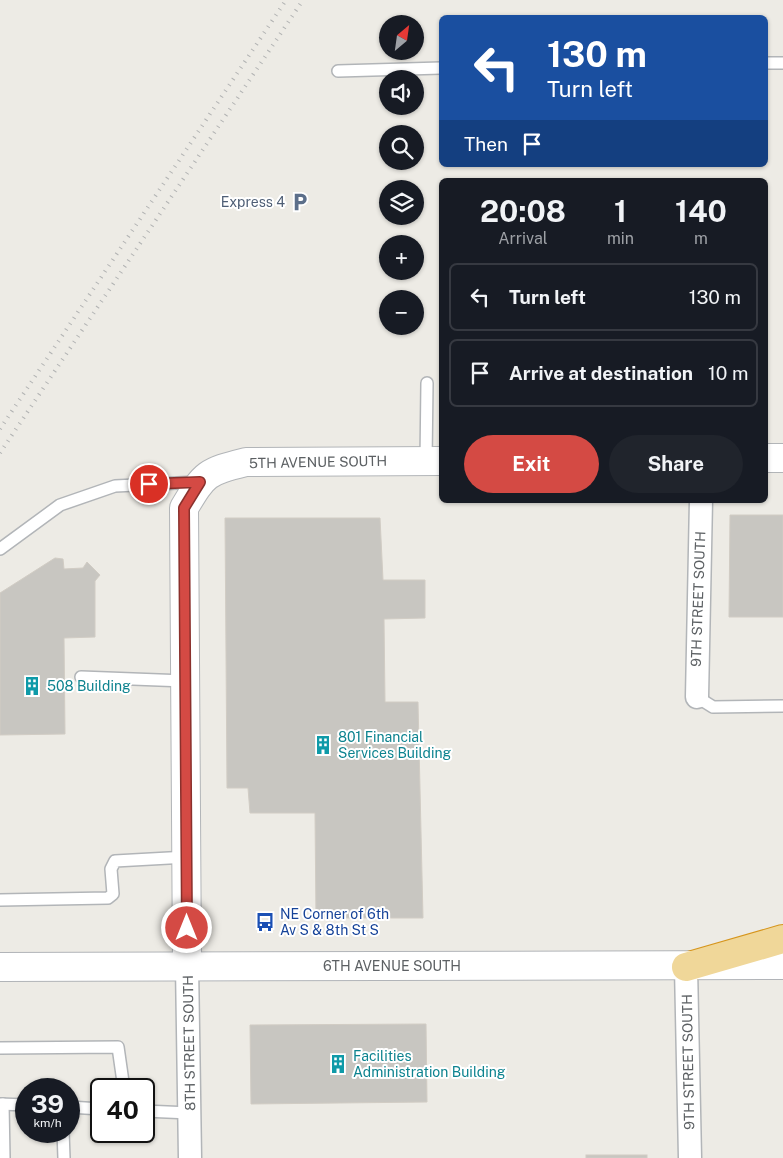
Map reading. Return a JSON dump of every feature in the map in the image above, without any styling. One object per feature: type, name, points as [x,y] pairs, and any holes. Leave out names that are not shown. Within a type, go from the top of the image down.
[{"type":"highway","points":[[686,967],[783,939]]},
{"type":"main road","points":[[768,458],[783,458]]},
{"type":"main road","name":"5TH AVENUE SOUTH","points":[[200,482],[216,469],[246,462],[434,461]]},
{"type":"main road","name":"8TH STREET SOUTH","points":[[188,965],[184,508],[200,482]]},
{"type":"main road","name":"6TH AVENUE SOUTH","points":[[0,967],[188,965],[686,967],[783,965]]},
{"type":"street","name":"9TH STREET SOUTH","points":[[697,697],[701,503]]},
{"type":"street","name":"8TH STREET SOUTH","points":[[188,965],[190,1158]]},
{"type":"street","name":"9TH STREET SOUTH","points":[[686,967],[690,1158]]},
{"type":"lane","points":[[768,63],[783,63]]},
{"type":"lane","points":[[338,71],[439,68]]},
{"type":"lane","points":[[427,383],[434,461]]},
{"type":"lane","points":[[0,549],[60,505],[114,486],[200,482]]},
{"type":"lane","points":[[80,677],[185,681]]},
{"type":"lane","points":[[697,697],[713,707],[783,706]]},
{"type":"lane","points":[[0,900],[108,898],[113,894],[111,869],[115,861],[187,857]]},
{"type":"lane","points":[[0,1048],[118,1047],[122,1078]]},
{"type":"lane","points":[[4,1158],[2,1104],[15,1105]]},
{"type":"lane","points":[[155,1111],[190,1113]]},
{"type":"lane","points":[[64,1143],[64,1158]]},
{"type":"building","points":[[730,515],[783,515],[783,617],[729,617]]},
{"type":"building","name":"801 Financial Services Building","points":[[225,518],[380,518],[383,580],[425,580],[425,618],[384,619],[385,702],[418,702],[423,918],[316,918],[315,813],[250,813],[248,788],[227,788]]},
{"type":"building","name":"508 Building","points":[[55,558],[63,559],[64,569],[83,568],[87,562],[100,575],[95,581],[95,637],[64,638],[65,734],[0,735],[0,593]]},
{"type":"building","name":"Facilities Administration Building","points":[[426,1024],[427,1102],[251,1104],[250,1025]]},
{"type":"building","points":[[586,1155],[647,1155],[647,1158],[586,1158]]},
{"type":"railway","points":[[0,429],[286,0]]},
{"type":"railway","points":[[0,453],[303,0]]},
{"type":"place","name":"Express 4","points":[[300,202]]},
{"type":"place","name":"508 Building","points":[[32,686]]},
{"type":"place","name":"801 Financial Services Building","points":[[323,745]]},
{"type":"place","name":"NE Corner of 6th Av S & 8th St S","points":[[265,922]]},
{"type":"place","name":"Facilities Administration Building","points":[[338,1064]]},
{"type":"route","points":[[149,484],[200,482],[184,508],[187,928]]}]
